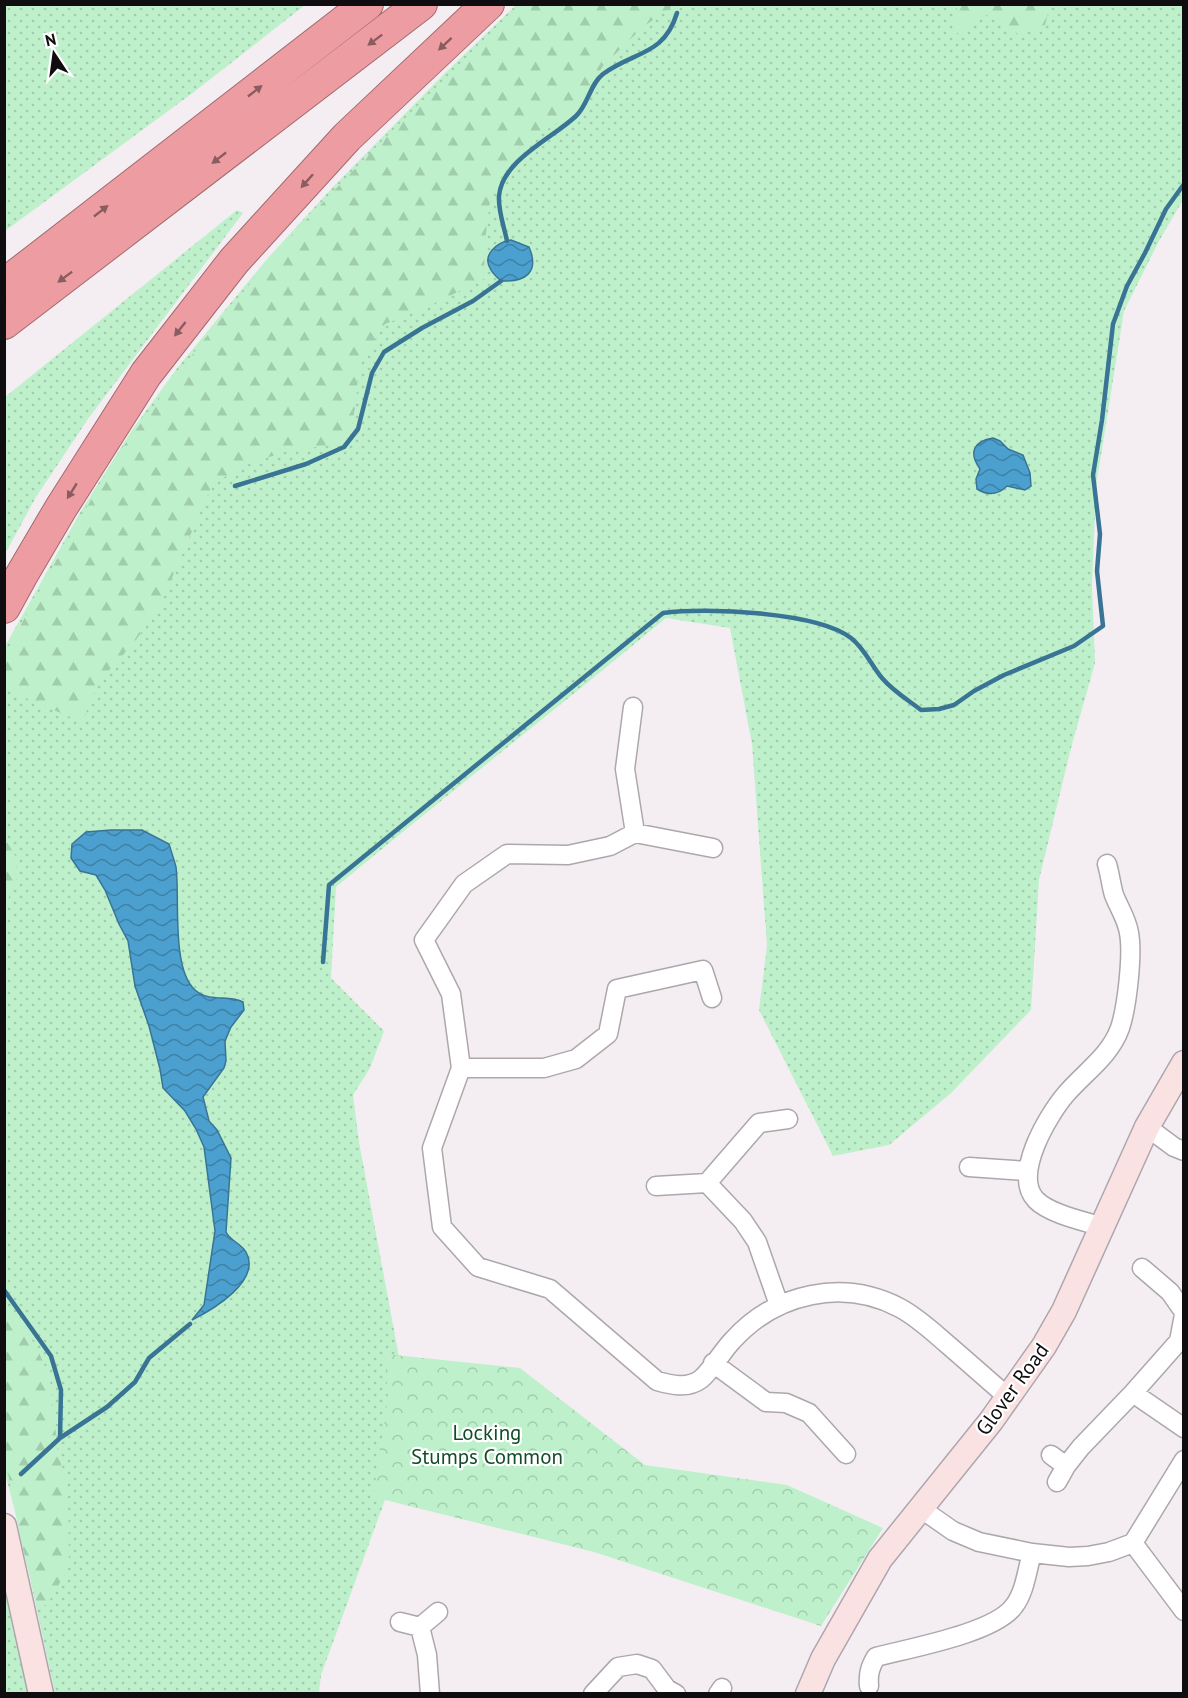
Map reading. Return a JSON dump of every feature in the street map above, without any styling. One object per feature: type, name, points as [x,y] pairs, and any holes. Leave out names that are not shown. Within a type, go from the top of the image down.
[{"type":"highway","points":[[4,285],[367,4]]},
{"type":"highway","points":[[4,322],[421,4]]},
{"type":"highway","points":[[4,607],[61,508],[146,374],[234,261],[347,137],[488,4]]},
{"type":"street","points":[[633,707],[625,769],[635,833]]},
{"type":"street","points":[[713,848],[635,833],[610,846],[568,855],[507,854],[464,884],[424,940],[452,994],[461,1068],[432,1148],[442,1227],[477,1268],[550,1289],[657,1381],[673,1386],[701,1379],[734,1338],[779,1305],[805,1295],[827,1291],[874,1297],[900,1308],[923,1323],[1009,1398]]},
{"type":"street","points":[[1103,1227],[1048,1209],[1037,1201],[1031,1194],[1027,1183],[1027,1171],[1030,1159],[1054,1110],[1112,1046],[1120,1027],[1125,1007],[1130,946],[1125,918],[1114,895],[1107,864]]},
{"type":"street","points":[[461,1068],[544,1068],[576,1059],[608,1034],[617,989],[703,970],[712,998]]},
{"type":"street","name":"Glover Road","points":[[808,1694],[823,1659],[880,1559],[1009,1398],[1044,1346],[1064,1311],[1147,1127],[1184,1063]]},
{"type":"street","points":[[656,1186],[707,1183],[759,1123],[788,1119]]},
{"type":"street","points":[[1147,1127],[1174,1147],[1184,1151]]},
{"type":"street","points":[[969,1167],[1027,1171]]},
{"type":"street","points":[[707,1183],[743,1221],[757,1242],[779,1305]]},
{"type":"street","points":[[1058,1468],[1133,1393],[1179,1341],[1184,1313],[1170,1292],[1142,1268]]},
{"type":"street","points":[[713,1363],[766,1402],[786,1403],[809,1413],[846,1454]]},
{"type":"street","points":[[1133,1393],[1184,1428]]},
{"type":"street","points":[[920,1508],[953,1531],[979,1542],[1032,1553],[1069,1557],[1088,1556],[1109,1552],[1133,1543],[1184,1460]]},
{"type":"street","points":[[4,1526],[41,1694]]},
{"type":"street","points":[[1133,1543],[1184,1611]]},
{"type":"street","points":[[869,1686],[868,1675],[873,1649],[971,1633],[1006,1614],[1014,1607],[1019,1597],[1032,1553]]},
{"type":"street","points":[[420,1627],[438,1612]]},
{"type":"street","points":[[400,1622],[420,1627]]},
{"type":"street","points":[[420,1627],[427,1655],[430,1694]]},
{"type":"street","points":[[592,1694],[618,1667],[637,1664],[652,1669],[668,1689],[676,1694]]},
{"type":"green space","points":[[5,4],[305,5],[194,92],[5,231]]},
{"type":"green space","points":[[520,4],[674,5],[643,27],[603,66],[576,110],[518,149],[491,194],[485,241],[484,279],[427,307],[385,324],[359,363],[356,403],[348,443],[292,450],[253,462],[213,483],[158,610],[132,645],[102,678],[88,704],[84,723],[5,689],[5,654],[116,456],[202,342],[280,247],[375,148]]},
{"type":"green space","points":[[957,4],[1050,5],[1045,25],[1018,34],[983,13],[955,35]]},
{"type":"green space","points":[[516,5],[1183,5],[1183,200],[1159,241],[1124,311],[1096,487],[1092,586],[1095,663],[1071,748],[1039,880],[1031,1010],[951,1093],[889,1145],[833,1156],[759,1010],[767,946],[752,744],[730,628],[666,618],[336,887],[331,978],[384,1031],[370,1068],[353,1095],[359,1142],[407,1400],[404,1448],[321,1675],[319,1693],[55,1693],[5,1473],[4,648],[81,511],[132,430],[178,367],[267,259],[332,188],[445,73]]},
{"type":"green space","points":[[237,210],[243,213],[88,419],[36,497],[5,554],[5,397]]},
{"type":"green space","points":[[4,837],[16,857],[16,882],[5,905]]},
{"type":"green space","points":[[4,1300],[36,1346],[50,1378],[58,1453],[68,1490],[69,1567],[47,1605],[38,1607],[21,1541],[5,1457]]},
{"type":"green space","name":"Locking Stumps Common","points":[[385,1354],[520,1368],[645,1465],[787,1485],[883,1528],[821,1626],[594,1552],[373,1497],[388,1398]]},
{"type":"green space","points":[[5,1572],[33,1693],[5,1693]]},
{"type":"water","points":[[511,240],[529,247],[533,263],[528,274],[523,278],[501,281],[488,264],[489,254],[496,246]]},
{"type":"water","points":[[993,438],[1008,449],[1023,455],[1030,473],[1031,486],[1025,490],[1007,486],[993,494],[977,489],[976,479],[980,469],[974,457],[975,448],[986,439]]},
{"type":"water","points":[[142,830],[169,844],[176,867],[179,950],[187,980],[201,994],[243,1002],[244,1010],[231,1027],[225,1041],[224,1068],[203,1097],[209,1121],[217,1130],[231,1158],[226,1232],[244,1249],[249,1263],[241,1284],[232,1293],[222,1302],[192,1320],[204,1305],[215,1231],[204,1147],[185,1111],[163,1088],[149,1026],[135,986],[128,941],[105,890],[96,875],[80,871],[71,858],[72,844],[86,832]]},
{"type":"waterway","points":[[507,241],[500,213],[499,196],[502,183],[509,171],[530,151],[576,116],[595,83],[603,74],[656,45],[671,27],[677,13]]},
{"type":"waterway","points":[[323,962],[329,885],[663,613],[732,611],[788,617],[835,629],[856,642],[886,683],[921,710],[954,705],[1004,675],[1074,646],[1103,626],[1097,571],[1100,534],[1093,475],[1113,324],[1127,286],[1166,209],[1184,184]]},
{"type":"waterway","points":[[235,486],[306,464],[344,447],[358,429],[372,373],[384,352],[422,328],[473,301],[501,281]]},
{"type":"waterway","points":[[4,1290],[51,1356],[61,1390],[60,1438]]},
{"type":"waterway","points":[[21,1474],[60,1438],[107,1407],[135,1382],[149,1358],[190,1324]]}]
